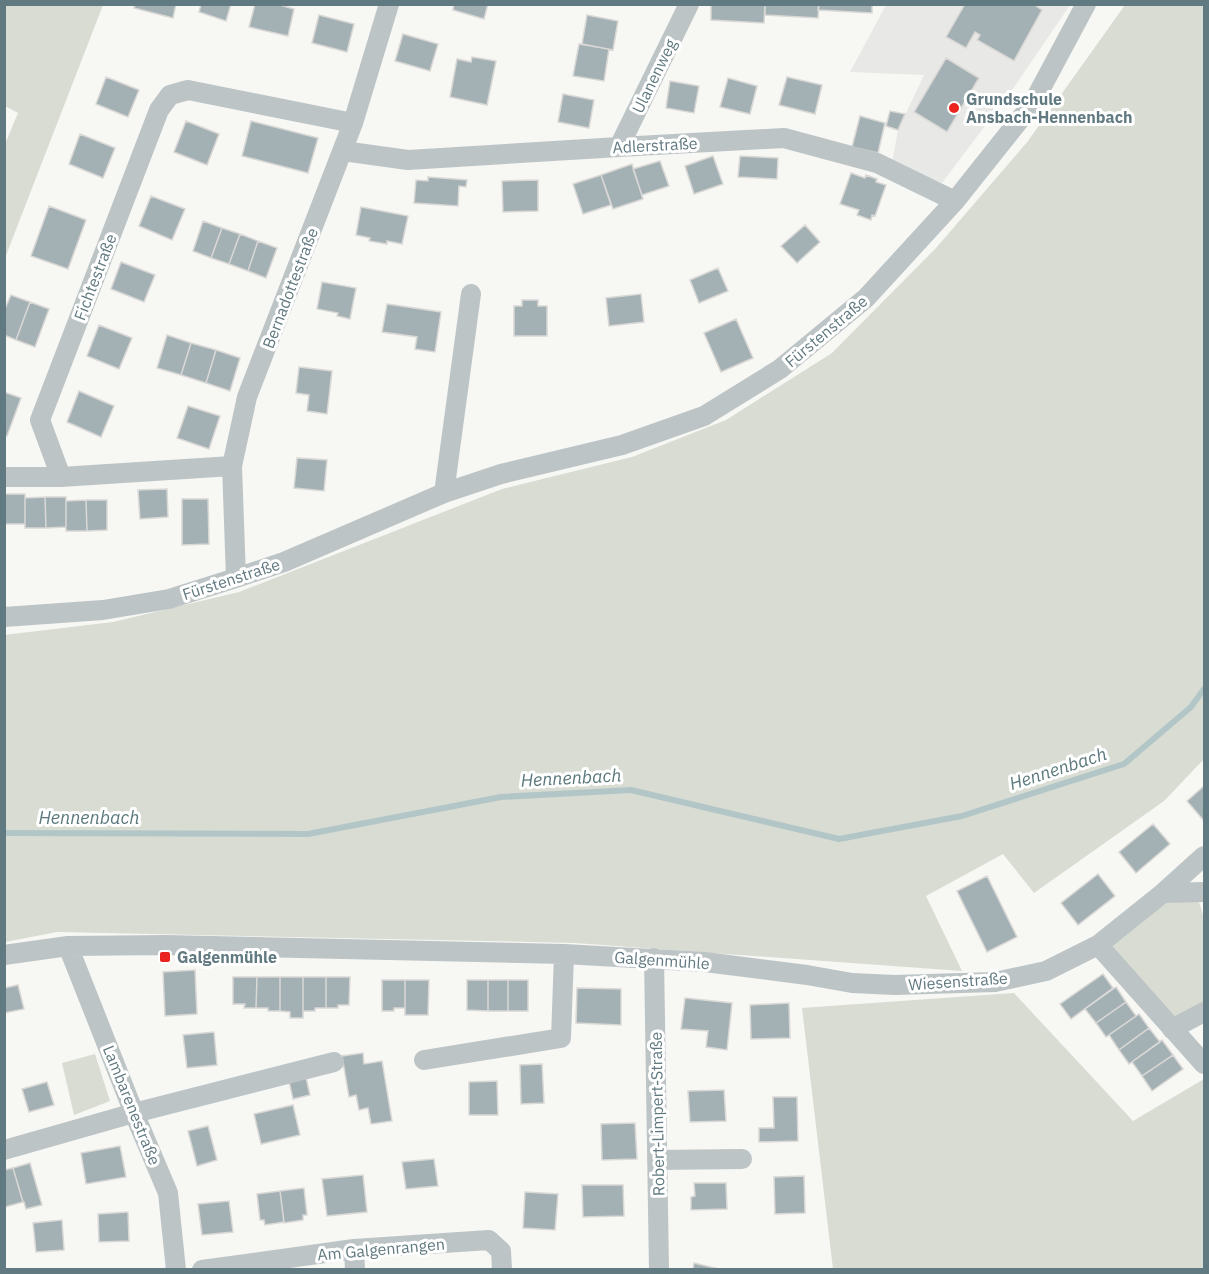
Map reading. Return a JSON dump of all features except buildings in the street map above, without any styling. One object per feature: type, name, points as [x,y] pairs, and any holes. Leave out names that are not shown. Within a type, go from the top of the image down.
[{"type":"street","name":"Bernadottestraße","points":[[236,578],[232,466],[247,397],[343,151],[389,4]]},
{"type":"street","name":"Ulanenweg","points":[[620,147],[689,4]]},
{"type":"street","name":"Fürstenstraße","points":[[4,616],[103,610],[169,598],[284,562],[444,493],[501,474],[622,445],[704,416],[780,369],[866,298],[956,201],[1033,103],[1086,4]]},
{"type":"street","name":"Fichtestraße","points":[[61,477],[39,420],[159,110],[170,95],[188,90],[353,123]]},
{"type":"street","name":"Adlerstraße","points":[[343,151],[408,160],[784,138],[877,163],[956,201]]},
{"type":"street","points":[[444,493],[471,294]]},
{"type":"street","points":[[4,477],[61,477],[232,466]]},
{"type":"street","name":"Wiesenstraße","points":[[852,983],[895,985],[994,982],[1046,971],[1098,945],[1163,893],[1204,856]]},
{"type":"street","points":[[1163,893],[1204,892]]},
{"type":"street","name":"Galgenmühle","points":[[4,955],[68,946],[166,945],[564,954],[705,962],[852,983]]},
{"type":"street","points":[[1098,945],[1204,1064]]},
{"type":"street","name":"Lambarenestraße","points":[[68,946],[168,1193],[176,1269]]},
{"type":"street","points":[[424,1060],[561,1038],[564,954]]},
{"type":"street","name":"Robert-Limpert-Straße","points":[[654,958],[659,1269]]},
{"type":"street","points":[[1172,1029],[1204,1012]]},
{"type":"street","points":[[4,1150],[134,1113],[334,1062]]},
{"type":"street","points":[[657,1160],[742,1159]]},
{"type":"street","name":"Am Galgenrangen","points":[[202,1269],[354,1249],[489,1240],[501,1251],[502,1269]]},
{"type":"street","points":[[354,1249],[355,1269]]},
{"type":"shaded area","points":[[4,5],[103,5],[5,258],[5,144],[18,113],[5,106]]},
{"type":"shaded area","name":"Grundschule Ansbach-Hennenbach","points":[[886,5],[1070,5],[1015,86],[942,183],[892,162],[898,130],[924,75],[850,72]]},
{"type":"shaded area","points":[[1125,5],[1204,5],[1204,759],[1164,801],[1034,893],[1003,854],[926,896],[962,971],[575,943],[57,932],[5,942],[4,635],[113,622],[239,592],[502,489],[632,457],[726,420],[832,353],[936,248],[1028,141]]},
{"type":"shaded area","points":[[1165,901],[1199,902],[1204,918],[1204,1003],[1176,1020],[1104,950]]},
{"type":"shaded area","points":[[1014,993],[1133,1121],[1204,1079],[1204,1269],[833,1269],[802,1008]]},
{"type":"shaded area","points":[[95,1054],[110,1101],[74,1115],[62,1063]]},
{"type":"waterway","name":"Hennenbach","points":[[4,833],[308,834],[501,797],[631,790],[839,839],[962,816],[1124,764],[1191,707],[1204,689]]},
{"type":"place","name":"Grundschule Ansbach-Hennenbach","points":[[954,108]]},
{"type":"place","name":"Galgenmühle","points":[[165,957]]}]
